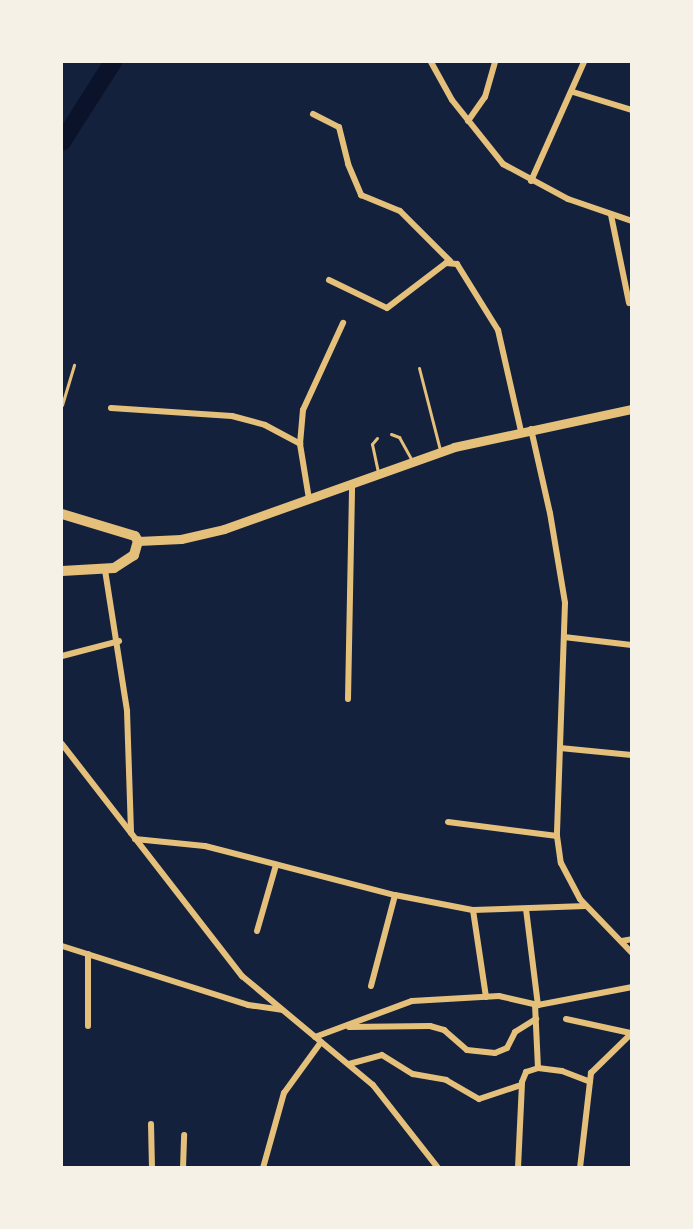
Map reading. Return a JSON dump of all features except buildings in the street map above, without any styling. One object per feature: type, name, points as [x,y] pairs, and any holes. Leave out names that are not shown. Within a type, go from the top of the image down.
[{"type":"highway","points":[[62,514],[135,536],[138,541],[137,550],[128,561],[105,570],[62,571]]},
{"type":"main road","points":[[138,541],[181,539],[224,529],[441,452],[526,430],[632,409]]},
{"type":"street","points":[[431,62],[468,121],[503,164],[531,181],[611,215],[632,221]]},
{"type":"street","points":[[468,121],[485,97],[495,62]]},
{"type":"street","points":[[531,181],[573,92],[584,62]]},
{"type":"street","points":[[573,92],[632,110]]},
{"type":"street","points":[[312,114],[339,127],[361,195],[400,211],[450,261],[457,264],[498,330],[560,566],[564,637],[556,836],[565,875],[586,906],[632,953]]},
{"type":"street","points":[[611,215],[629,303]]},
{"type":"street","points":[[330,280],[387,308],[450,261]]},
{"type":"street","points":[[309,499],[300,444],[306,398],[343,323]]},
{"type":"street","points":[[111,408],[232,416],[265,425],[300,444]]},
{"type":"street","points":[[348,699],[352,484]]},
{"type":"street","points":[[105,570],[119,641],[131,759],[133,836]]},
{"type":"street","points":[[564,637],[632,645]]},
{"type":"street","points":[[62,656],[119,641]]},
{"type":"street","points":[[62,744],[242,976],[374,1085],[438,1167]]},
{"type":"street","points":[[560,748],[632,755]]},
{"type":"street","points":[[448,822],[556,836]]},
{"type":"street","points":[[133,836],[188,842],[396,895],[473,910],[586,906]]},
{"type":"street","points":[[257,931],[276,865]]},
{"type":"street","points":[[371,986],[396,895]]},
{"type":"street","points":[[526,909],[536,1004],[538,1068]]},
{"type":"street","points":[[473,910],[486,997]]},
{"type":"street","points":[[622,941],[632,939]]},
{"type":"street","points":[[62,946],[248,1005],[283,1010]]},
{"type":"street","points":[[88,954],[88,1026]]},
{"type":"street","points":[[315,1037],[412,1002],[486,997],[536,1004],[632,987]]},
{"type":"street","points":[[343,1027],[430,1026],[444,1030],[467,1050],[495,1053],[507,1048],[515,1032],[536,1019]]},
{"type":"street","points":[[566,1019],[631,1033]]},
{"type":"street","points":[[580,1167],[591,1073],[631,1033]]},
{"type":"street","points":[[262,1167],[284,1093],[321,1042]]},
{"type":"street","points":[[349,1064],[382,1055],[413,1074],[446,1080],[479,1099],[522,1085]]},
{"type":"street","points":[[518,1167],[522,1085],[526,1072],[538,1068],[562,1071],[590,1082]]},
{"type":"street","points":[[151,1124],[152,1167]]},
{"type":"street","points":[[183,1167],[184,1135]]},
{"type":"lane","points":[[62,405],[74,365]]},
{"type":"lane","points":[[419,368],[441,452]]},
{"type":"lane","points":[[391,434],[399,437],[412,462]]},
{"type":"lane","points":[[377,438],[372,444],[378,474]]},
{"type":"waterway","points":[[62,142],[113,62]]}]
